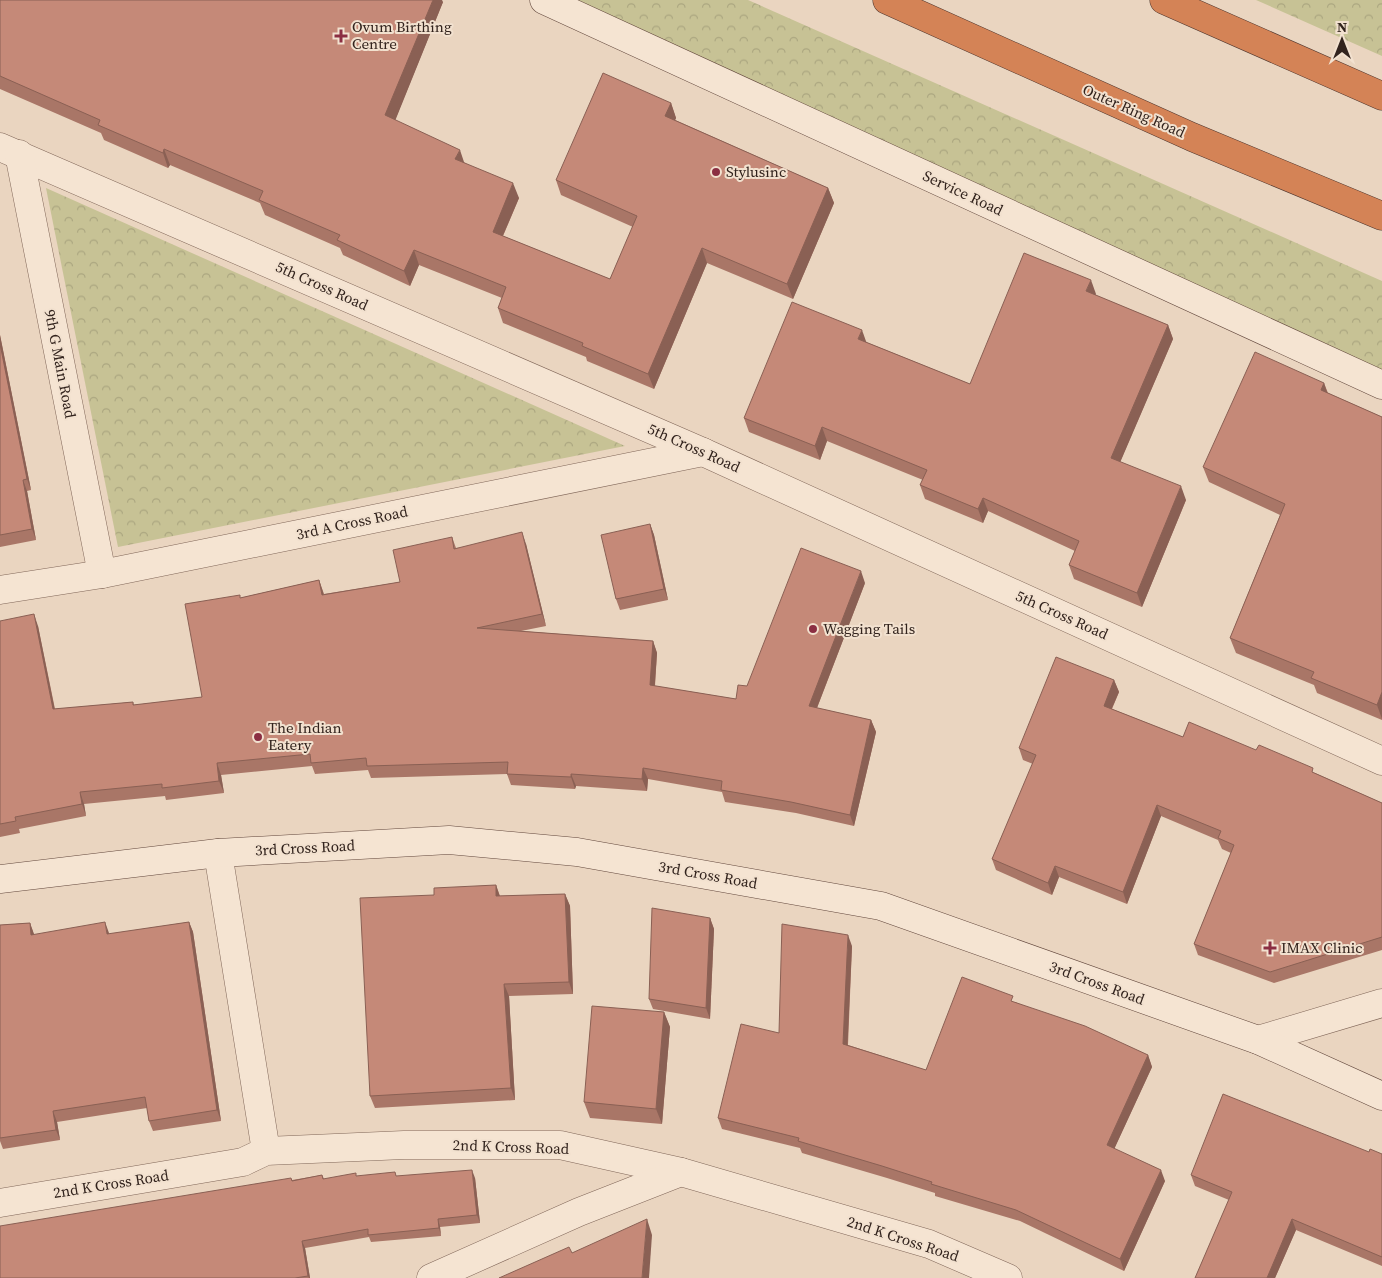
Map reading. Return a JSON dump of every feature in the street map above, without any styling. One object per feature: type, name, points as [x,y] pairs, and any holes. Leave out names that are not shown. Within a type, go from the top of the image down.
[{"type":"highway","name":"Outer Ring Road","points":[[887,0],[1192,136],[1382,216]]},
{"type":"highway","points":[[1164,0],[1382,96]]},
{"type":"street","name":"Service Road","points":[[544,0],[1382,385]]},
{"type":"street","name":"5th Cross Road","points":[[10,150],[703,452],[1382,761]]},
{"type":"street","name":"9th G Main Road","points":[[10,150],[102,574]]},
{"type":"street","name":"3rd A Cross Road","points":[[0,590],[102,574],[703,452]]},
{"type":"street","name":"3rd Cross Road","points":[[0,879],[218,854],[449,840],[577,852],[881,906],[1258,1040],[1382,1096]]},
{"type":"street","points":[[218,854],[266,1151]]},
{"type":"street","points":[[1258,1040],[1382,1003]]},
{"type":"street","name":"2nd K Cross Road","points":[[0,1202],[243,1162],[266,1151],[404,1145],[560,1145],[681,1172],[929,1244],[1008,1278]]},
{"type":"street","points":[[431,1278],[579,1212],[681,1172]]},
{"type":"green space","points":[[561,0],[748,0],[1382,281],[1382,370]]},
{"type":"green space","points":[[1256,0],[1382,0],[1382,56]]},
{"type":"green space","points":[[46,188],[625,446],[118,547]]},
{"type":"building","points":[[0,0],[433,0],[385,115],[460,150],[455,159],[513,183],[493,232],[610,279],[637,216],[556,180],[603,73],[671,103],[665,116],[828,188],[787,284],[702,248],[648,374],[582,346],[583,343],[498,308],[506,287],[414,250],[404,271],[337,240],[340,235],[259,200],[263,191],[164,149],[163,153],[98,125],[100,120],[0,76]]},
{"type":"building","points":[[1024,253],[1091,280],[1086,291],[1168,325],[1111,458],[1181,486],[1137,593],[1069,565],[1079,541],[983,498],[978,509],[920,485],[927,470],[822,427],[815,446],[744,418],[792,302],[862,330],[858,339],[970,384]]},
{"type":"building","points":[[0,344],[27,479],[23,480],[32,529],[0,535]]},
{"type":"building","points":[[1255,352],[1324,383],[1321,390],[1382,417],[1382,692],[1377,705],[1311,678],[1314,672],[1230,638],[1285,504],[1203,467]]},
{"type":"building","points":[[650,524],[664,589],[616,599],[601,535]]},
{"type":"building","points":[[522,532],[542,614],[477,628],[653,641],[650,685],[736,699],[738,685],[747,686],[801,548],[861,571],[809,706],[871,720],[850,815],[791,802],[721,790],[722,781],[643,768],[642,779],[571,774],[571,777],[507,774],[508,762],[367,766],[366,758],[311,763],[310,754],[217,763],[219,781],[162,788],[162,784],[80,792],[82,804],[15,817],[16,821],[0,824],[0,621],[34,614],[53,709],[133,702],[133,705],[202,697],[185,604],[240,595],[240,598],[319,580],[322,595],[400,582],[393,550],[452,537],[454,549]]},
{"type":"building","points":[[1056,657],[1114,680],[1104,706],[1183,737],[1189,722],[1256,750],[1259,745],[1313,768],[1312,772],[1382,803],[1382,937],[1270,972],[1194,944],[1234,845],[1218,838],[1221,831],[1157,805],[1123,892],[1055,866],[1048,883],[992,859],[1036,755],[1019,748]]},
{"type":"building","points":[[496,885],[496,896],[565,894],[569,982],[504,984],[511,1088],[370,1096],[360,898],[434,895],[434,888]]},
{"type":"building","points":[[652,908],[710,918],[706,1008],[649,999]]},
{"type":"building","points":[[105,922],[107,934],[189,922],[217,1110],[149,1121],[145,1097],[53,1111],[56,1130],[0,1138],[0,925],[30,923],[31,935]]},
{"type":"building","points":[[782,924],[848,935],[843,1044],[926,1070],[962,977],[1013,996],[1011,1001],[1085,1026],[1148,1055],[1107,1145],[1161,1170],[1120,1259],[1016,1210],[931,1184],[932,1182],[882,1166],[798,1141],[799,1138],[718,1118],[741,1024],[779,1033]]},
{"type":"building","points":[[592,1006],[664,1012],[656,1109],[584,1102]]},
{"type":"building","points":[[1223,1094],[1369,1152],[1370,1149],[1382,1154],[1382,1257],[1292,1219],[1267,1278],[1195,1278],[1232,1192],[1191,1175]]},
{"type":"building","points":[[472,1170],[477,1215],[438,1219],[439,1228],[368,1235],[368,1229],[302,1241],[308,1276],[295,1278],[0,1278],[0,1226],[291,1178],[292,1181],[322,1175],[323,1179],[356,1173],[356,1176],[395,1172],[396,1176]]},
{"type":"building","points":[[647,1219],[642,1278],[499,1278],[569,1247],[572,1253]]},
{"type":"place","name":"Ovum Birthing Centre","points":[[341,36]]},
{"type":"place","name":"Stylusinc","points":[[716,172]]},
{"type":"place","name":"Wagging Tails","points":[[813,629]]},
{"type":"place","name":"The Indian Eatery","points":[[258,737]]},
{"type":"place","name":"IMAX Clinic","points":[[1270,948]]}]
